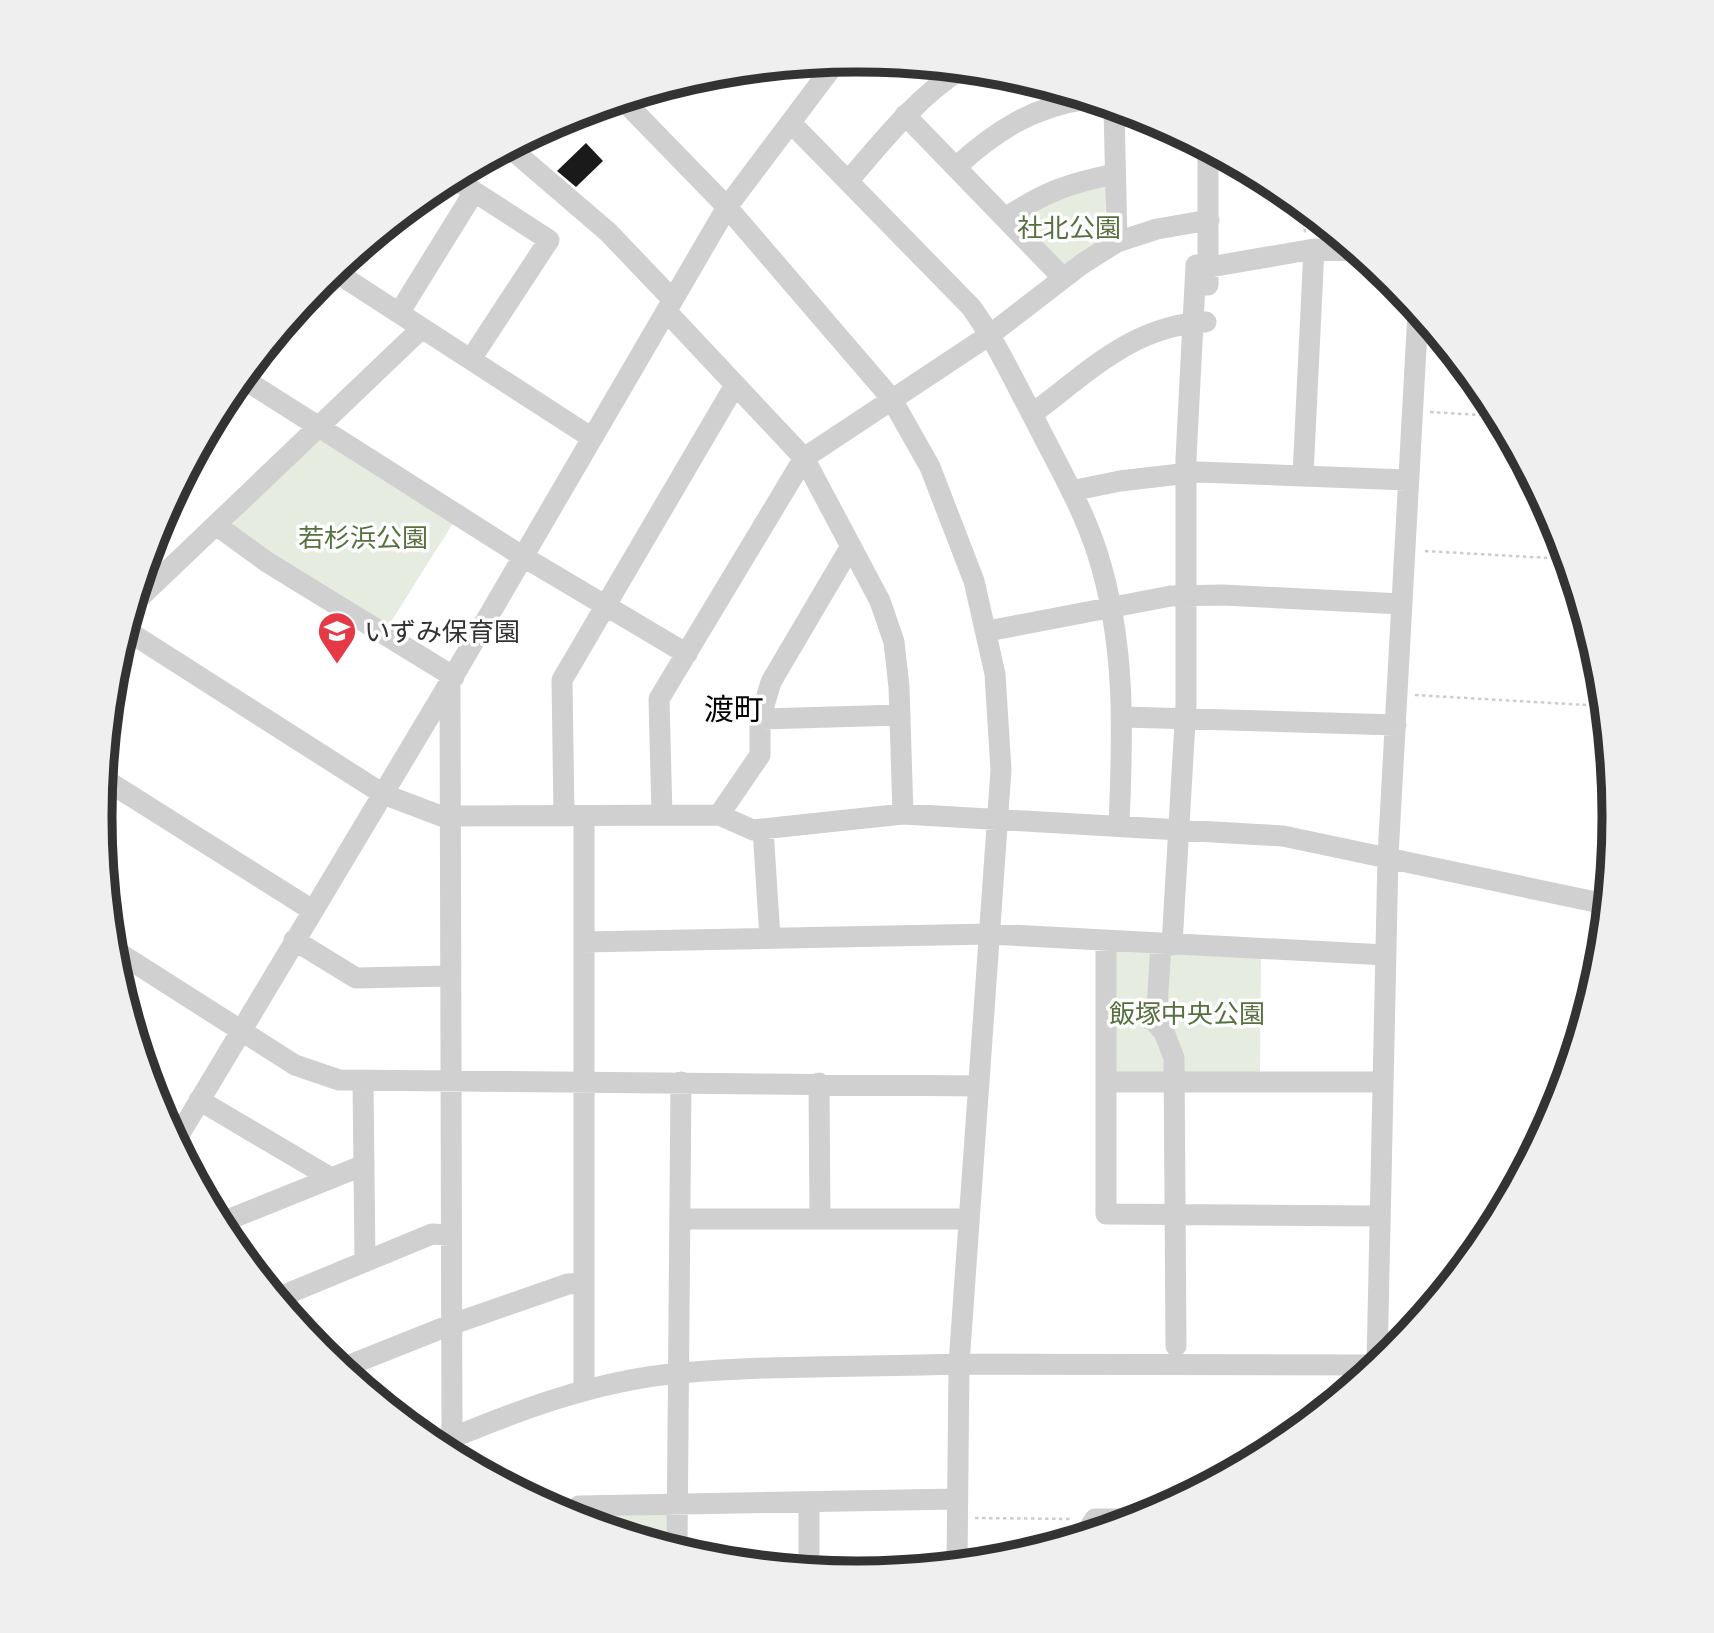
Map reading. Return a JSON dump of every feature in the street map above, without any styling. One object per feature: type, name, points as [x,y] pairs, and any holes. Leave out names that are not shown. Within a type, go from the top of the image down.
[{"type":"street","points":[[182,1130],[452,680],[727,207],[828,73]]},
{"type":"street","points":[[848,181],[905,115],[936,85],[948,77]]},
{"type":"street","points":[[956,167],[989,137],[1026,117],[1068,102]]},
{"type":"street","points":[[630,107],[727,207],[891,398],[930,467],[957,530],[988,631],[999,722],[999,817],[959,1364],[957,1554]]},
{"type":"street","points":[[905,115],[1063,278]]},
{"type":"street","points":[[1114,118],[1117,242]]},
{"type":"street","points":[[791,123],[971,307],[990,334],[1071,491],[1096,550],[1112,606],[1124,717],[1119,825]]},
{"type":"street","points":[[518,155],[608,232],[735,385],[804,458],[880,601],[894,642],[900,715],[903,814]]},
{"type":"street","points":[[1156,1023],[1180,828],[1186,716],[1184,596],[1203,266],[1209,220],[1209,161]]},
{"type":"street","points":[[1005,218],[1040,195],[1077,182],[1115,174]]},
{"type":"street","points":[[463,185],[549,240],[471,359]]},
{"type":"street","points":[[399,313],[474,192]]},
{"type":"street","points":[[662,815],[659,699],[804,458],[990,334],[1063,278],[1117,242],[1157,229],[1209,220]]},
{"type":"street","points":[[1203,266],[1311,249],[1340,250]]},
{"type":"street","points":[[1303,475],[1311,249]]},
{"type":"street","points":[[344,277],[592,438]]},
{"type":"street","points":[[1032,414],[1124,344],[1169,327],[1200,322]]},
{"type":"street","points":[[1377,1349],[1388,856],[1417,325]]},
{"type":"street","points":[[148,589],[422,328]]},
{"type":"street","points":[[251,384],[522,556],[687,654]]},
{"type":"street","points":[[584,1391],[584,942],[562,680],[735,385]]},
{"type":"street","points":[[1071,491],[1120,481],[1191,473],[1407,480]]},
{"type":"street","points":[[216,524],[267,562],[452,680]]},
{"type":"street","points":[[719,815],[760,755],[760,719],[771,682],[851,546]]},
{"type":"street","points":[[988,631],[1112,606],[1184,596],[1223,595],[1402,604]]},
{"type":"street","points":[[135,636],[383,794],[449,818],[719,815],[753,830],[903,814],[1180,828],[1283,836],[1596,902]]},
{"type":"street","points":[[443,1436],[450,1325],[449,818],[452,680]]},
{"type":"street","points":[[760,719],[900,715]]},
{"type":"street","points":[[1124,717],[1186,716],[1396,725]]},
{"type":"street","points":[[113,785],[313,910]]},
{"type":"street","points":[[763,829],[770,938]]},
{"type":"street","points":[[584,942],[990,934],[1386,955]]},
{"type":"street","points":[[294,940],[356,978],[450,976]]},
{"type":"street","points":[[1106,941],[1106,1214],[1380,1216]]},
{"type":"street","points":[[126,957],[295,1065],[316,1075],[363,1081],[978,1086]]},
{"type":"street","points":[[1106,1007],[1140,1013],[1156,1023],[1171,1044],[1174,1082],[1163,1366]]},
{"type":"street","points":[[363,1081],[365,1262]]},
{"type":"street","points":[[677,1539],[681,1082]]},
{"type":"street","points":[[1106,1082],[1383,1082]]},
{"type":"street","points":[[819,1083],[820,1219]]},
{"type":"street","points":[[199,1100],[331,1178]]},
{"type":"street","points":[[231,1219],[364,1165]]},
{"type":"street","points":[[1169,1215],[1176,1346]]},
{"type":"street","points":[[681,1219],[970,1219]]},
{"type":"street","points":[[286,1294],[432,1234],[450,1234]]},
{"type":"street","points":[[353,1364],[450,1325],[568,1283],[584,1283]]},
{"type":"street","points":[[449,1440],[584,1391],[680,1373],[959,1364],[1360,1365]]},
{"type":"street","points":[[578,1507],[957,1499]]},
{"type":"street","points":[[809,1502],[809,1560]]},
{"type":"path","points":[[1306,223],[1311,249]]},
{"type":"path","points":[[1411,411],[1484,415]]},
{"type":"path","points":[[1404,550],[1555,558]]},
{"type":"path","points":[[1398,694],[1593,705]]},
{"type":"path","points":[[975,1518],[1085,1525]]},
{"type":"green space","name":"社北公園","points":[[1106,184],[1104,242],[1064,268],[1017,219],[1043,203]]},
{"type":"green space","name":"若杉浜公園","points":[[318,433],[455,520],[387,628],[230,527]]},
{"type":"green space","name":"飯塚中央公園","points":[[1113,950],[1261,956],[1260,1075],[1111,1073]]},
{"type":"green space","points":[[668,1512],[668,1537],[618,1522],[596,1514]]},
{"type":"building","points":[[586,143],[603,161],[576,187],[557,171]]},
{"type":"place","name":"いずみ保育園","points":[[337,665]]},
{"type":"district","name":"渡町","points":[[734,708]]}]
